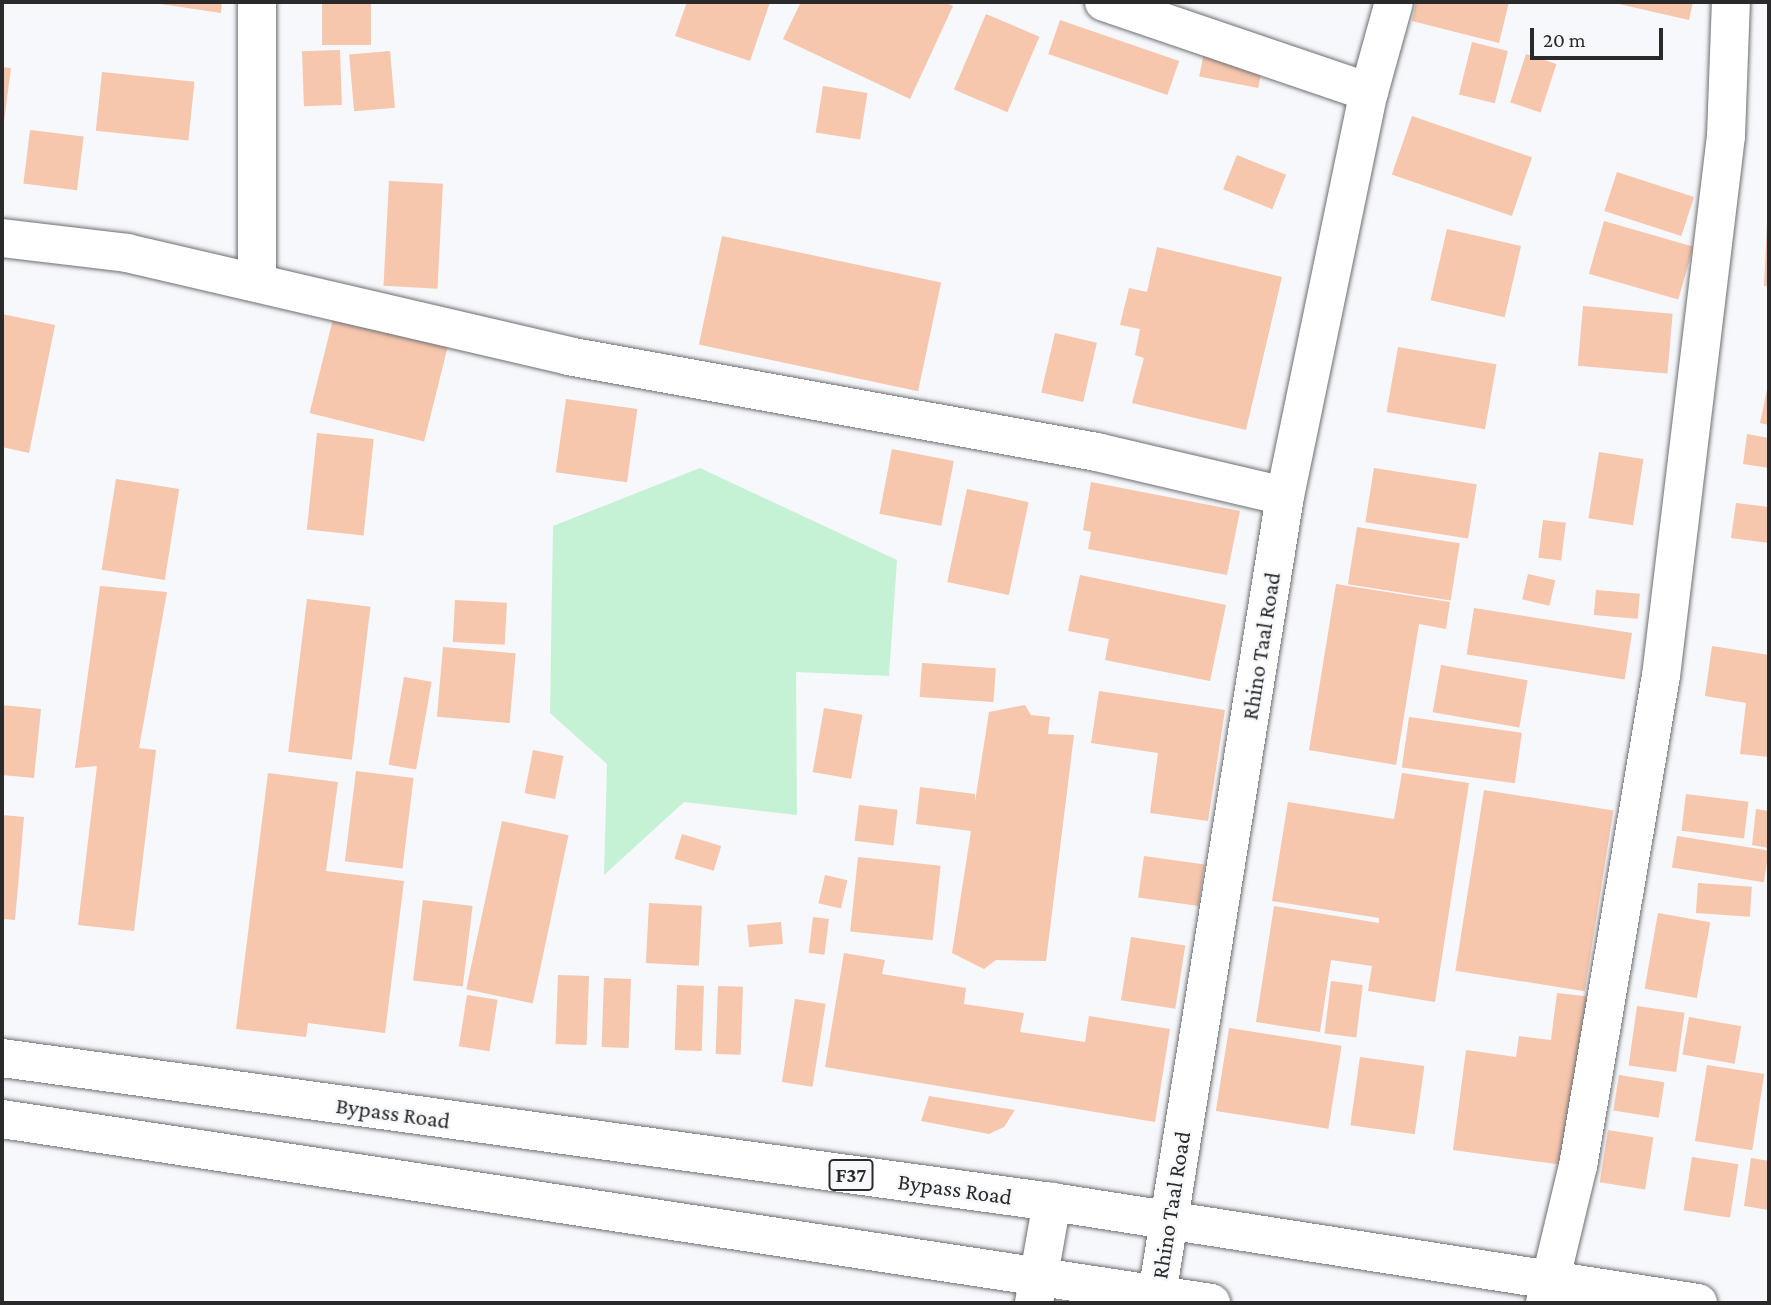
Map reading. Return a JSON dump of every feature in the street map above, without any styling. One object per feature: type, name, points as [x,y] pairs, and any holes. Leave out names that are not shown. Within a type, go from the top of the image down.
[{"type":"main road","points":[[257,2],[257,281]]},
{"type":"main road","points":[[1104,2],[1369,92]]},
{"type":"main road","name":"Rhino Taal Road","points":[[1157,1295],[1285,496],[1369,92],[1394,2]]},
{"type":"main road","points":[[1547,1292],[1578,1166],[1661,676],[1727,136],[1731,2]]},
{"type":"main road","points":[[2,238],[127,253],[257,281],[568,356],[1097,452],[1285,496]]},
{"type":"main road","name":"Bypass Road","points":[[2,1058],[1052,1202],[1169,1221],[1547,1292],[1698,1303]]},
{"type":"main road","points":[[2,1119],[1036,1291],[1157,1295],[1211,1303]]},
{"type":"main road","points":[[1036,1291],[1052,1202]]},
{"type":"green space","points":[[700,468],[897,560],[889,676],[796,672],[797,815],[684,802],[604,875],[607,764],[550,713],[553,526]]},
{"type":"building","points":[[147,2],[222,2],[221,13]]},
{"type":"building","points":[[322,2],[371,2],[371,45],[322,45]]},
{"type":"building","points":[[687,2],[770,2],[750,61],[675,36]]},
{"type":"building","points":[[801,2],[944,2],[953,6],[910,99],[783,39]]},
{"type":"building","points":[[1416,2],[1509,2],[1499,43],[1412,21]]},
{"type":"building","points":[[1610,2],[1693,2],[1689,20]]},
{"type":"building","points":[[986,14],[1039,37],[1007,112],[954,89]]},
{"type":"building","points":[[1060,20],[1179,61],[1167,95],[1048,54]]},
{"type":"building","points":[[1472,42],[1508,51],[1495,103],[1459,94]]},
{"type":"building","points":[[340,50],[342,105],[304,106],[302,51]]},
{"type":"building","points":[[390,51],[395,108],[354,111],[349,55]]},
{"type":"building","points":[[1204,52],[1263,63],[1258,88],[1199,77]]},
{"type":"building","points":[[1526,54],[1556,64],[1541,112],[1510,103]]},
{"type":"building","points":[[2,67],[11,68],[3,129],[2,129]]},
{"type":"building","points":[[102,72],[194,82],[188,140],[96,131]]},
{"type":"building","points":[[823,86],[867,93],[860,139],[816,132]]},
{"type":"building","points":[[1412,116],[1532,157],[1512,216],[1392,175]]},
{"type":"building","points":[[30,130],[84,137],[77,190],[23,184]]},
{"type":"building","points":[[1237,155],[1286,175],[1272,209],[1223,189]]},
{"type":"building","points":[[1617,172],[1694,197],[1681,236],[1604,211]]},
{"type":"building","points":[[389,181],[443,184],[437,289],[384,286]]},
{"type":"building","points":[[1604,221],[1693,247],[1678,300],[1589,274]]},
{"type":"building","points":[[1767,222],[1769,286],[1764,286]]},
{"type":"building","points":[[1447,229],[1521,246],[1505,317],[1431,300]]},
{"type":"building","points":[[722,236],[941,283],[918,391],[699,345]]},
{"type":"building","points":[[1157,247],[1282,277],[1246,430],[1132,403],[1144,358],[1135,355],[1140,329],[1120,325],[1129,288],[1147,292]]},
{"type":"building","points":[[1583,306],[1673,314],[1667,374],[1578,366]]},
{"type":"building","points":[[335,311],[449,340],[424,441],[310,413]]},
{"type":"building","points":[[2,314],[55,325],[29,453],[2,447]]},
{"type":"building","points":[[1055,333],[1097,343],[1083,402],[1041,392]]},
{"type":"building","points":[[1398,347],[1496,364],[1485,429],[1387,412]]},
{"type":"building","points":[[1769,385],[1769,425],[1760,423]]},
{"type":"building","points":[[566,399],[637,409],[627,482],[556,472]]},
{"type":"building","points":[[317,433],[374,439],[364,535],[307,529]]},
{"type":"building","points":[[1747,434],[1769,438],[1769,468],[1743,464]]},
{"type":"building","points":[[892,449],[954,461],[941,526],[879,514]]},
{"type":"building","points":[[1599,452],[1643,459],[1633,525],[1589,518]]},
{"type":"building","points":[[1374,468],[1477,484],[1468,539],[1365,522]]},
{"type":"building","points":[[116,479],[179,489],[165,580],[102,570]]},
{"type":"building","points":[[1091,482],[1240,511],[1227,575],[1088,549],[1091,532],[1083,530]]},
{"type":"building","points":[[967,489],[1029,502],[1009,595],[947,582]]},
{"type":"building","points":[[1736,503],[1769,507],[1769,543],[1731,538]]},
{"type":"building","points":[[1543,520],[1566,523],[1561,561],[1538,558]]},
{"type":"building","points":[[1357,527],[1460,543],[1451,601],[1348,584]]},
{"type":"building","points":[[1528,574],[1555,580],[1549,606],[1522,599]]},
{"type":"building","points":[[1080,575],[1226,605],[1210,681],[1105,660],[1109,639],[1068,631]]},
{"type":"building","points":[[1336,584],[1450,602],[1446,629],[1419,624],[1396,765],[1309,750]]},
{"type":"building","points":[[100,586],[167,592],[139,748],[156,750],[134,931],[78,925],[97,766],[75,768]]},
{"type":"building","points":[[1596,590],[1640,594],[1638,619],[1594,615]]},
{"type":"building","points":[[307,599],[371,607],[352,760],[288,752]]},
{"type":"building","points":[[455,600],[507,603],[505,645],[453,642]]},
{"type":"building","points":[[1474,608],[1632,633],[1625,679],[1467,654]]},
{"type":"building","points":[[1712,646],[1769,655],[1769,757],[1740,754],[1746,703],[1705,696]]},
{"type":"building","points":[[443,647],[516,653],[510,723],[437,717]]},
{"type":"building","points":[[922,663],[996,668],[993,702],[920,697]]},
{"type":"building","points":[[1441,665],[1528,680],[1519,728],[1433,712]]},
{"type":"building","points":[[404,677],[432,682],[416,770],[389,765]]},
{"type":"building","points":[[1099,691],[1225,710],[1208,821],[1150,813],[1158,753],[1091,743]]},
{"type":"building","points":[[2,705],[41,709],[34,778],[2,775]]},
{"type":"building","points":[[1025,705],[1031,715],[1050,717],[1048,734],[1074,735],[1046,961],[996,960],[984,969],[952,953],[971,831],[916,824],[920,787],[975,794],[975,802],[989,712]]},
{"type":"building","points":[[824,708],[862,715],[851,779],[813,772]]},
{"type":"building","points":[[1409,717],[1522,733],[1515,783],[1402,768]]},
{"type":"building","points":[[533,750],[563,756],[555,799],[525,793]]},
{"type":"building","points":[[356,771],[414,778],[402,868],[345,861]]},
{"type":"building","points":[[268,773],[338,782],[326,871],[404,881],[385,1033],[308,1023],[306,1037],[236,1029]]},
{"type":"building","points":[[1402,773],[1469,783],[1435,1002],[1368,991],[1372,966],[1331,960],[1320,1032],[1256,1022],[1274,906],[1379,923],[1379,918],[1272,901],[1288,802],[1394,819]]},
{"type":"building","points":[[1484,790],[1613,810],[1585,991],[1455,971]]},
{"type":"building","points":[[1686,794],[1749,802],[1744,838],[1681,831]]},
{"type":"building","points":[[859,805],[898,810],[893,845],[855,841]]},
{"type":"building","points":[[1756,809],[1769,811],[1769,848],[1752,845]]},
{"type":"building","points":[[2,815],[24,817],[15,920],[2,919]]},
{"type":"building","points":[[502,821],[569,835],[533,1003],[466,989]]},
{"type":"building","points":[[682,834],[721,846],[714,871],[674,859]]},
{"type":"building","points":[[1677,836],[1769,851],[1764,882],[1672,868]]},
{"type":"building","points":[[1144,856],[1204,864],[1199,906],[1138,898]]},
{"type":"building","points":[[858,857],[941,866],[933,940],[850,932]]},
{"type":"building","points":[[825,875],[847,880],[841,908],[818,903]]},
{"type":"building","points":[[1698,883],[1752,887],[1750,917],[1696,913]]},
{"type":"building","points":[[423,900],[473,906],[463,986],[413,980]]},
{"type":"building","points":[[649,903],[702,906],[699,966],[646,963]]},
{"type":"building","points":[[1658,913],[1710,922],[1697,998],[1645,989]]},
{"type":"building","points":[[813,917],[829,919],[824,955],[809,953]]},
{"type":"building","points":[[781,922],[783,944],[749,947],[747,925]]},
{"type":"building","points":[[1131,937],[1185,946],[1175,1009],[1121,1000]]},
{"type":"building","points":[[844,953],[885,960],[882,974],[966,988],[964,1004],[1024,1013],[1020,1032],[1085,1042],[1089,1016],[1170,1029],[1155,1122],[825,1067]]},
{"type":"building","points":[[558,975],[589,976],[587,1045],[556,1044]]},
{"type":"building","points":[[604,978],[631,979],[629,1048],[602,1047]]},
{"type":"building","points":[[1331,981],[1363,985],[1356,1038],[1325,1034]]},
{"type":"building","points":[[677,985],[704,986],[702,1051],[675,1050]]},
{"type":"building","points":[[718,986],[743,987],[741,1055],[716,1054]]},
{"type":"building","points":[[1557,993],[1593,997],[1571,1166],[1453,1150],[1466,1050],[1516,1057],[1519,1036],[1551,1040]]},
{"type":"building","points":[[467,995],[498,1000],[489,1051],[459,1046]]},
{"type":"building","points":[[795,999],[826,1004],[812,1087],[782,1082]]},
{"type":"building","points":[[1637,1006],[1685,1013],[1676,1072],[1629,1065]]},
{"type":"building","points":[[1689,1017],[1741,1026],[1735,1064],[1682,1054]]},
{"type":"building","points":[[1229,1028],[1342,1046],[1328,1129],[1216,1111]]},
{"type":"building","points":[[1360,1057],[1424,1066],[1415,1134],[1350,1125]]},
{"type":"building","points":[[1707,1065],[1764,1074],[1752,1150],[1695,1141]]},
{"type":"building","points":[[1619,1075],[1664,1082],[1659,1118],[1613,1111]]},
{"type":"building","points":[[929,1096],[1015,1110],[1004,1127],[989,1134],[921,1121]]},
{"type":"building","points":[[1608,1130],[1653,1137],[1645,1190],[1600,1182]]},
{"type":"building","points":[[1692,1157],[1738,1164],[1730,1218],[1684,1210]]},
{"type":"building","points":[[1751,1158],[1769,1161],[1769,1210],[1744,1206]]}]
